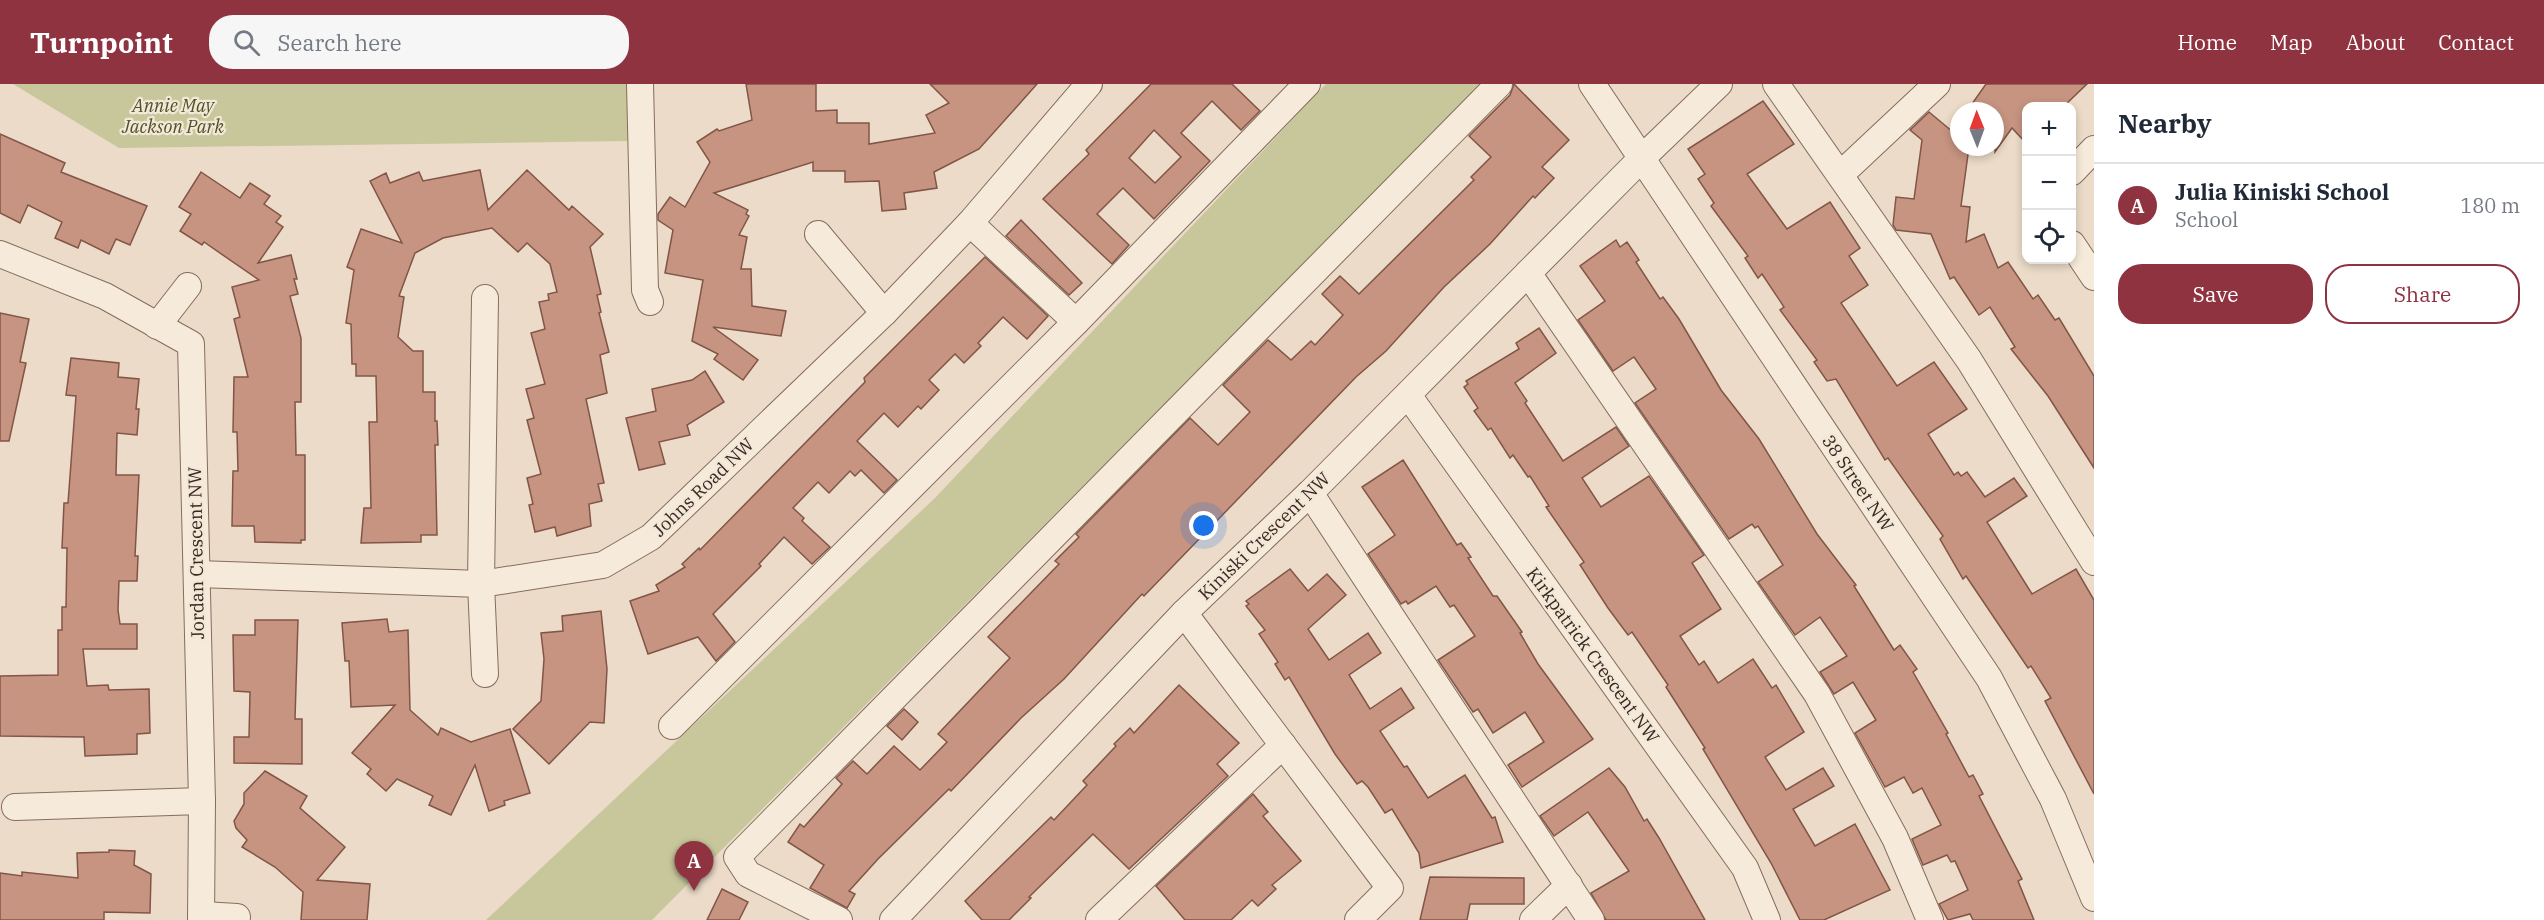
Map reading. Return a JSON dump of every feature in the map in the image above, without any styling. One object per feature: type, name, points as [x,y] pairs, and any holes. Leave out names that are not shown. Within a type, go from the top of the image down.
[{"type":"street","points":[[640,84],[645,290],[650,302]]},
{"type":"street","name":"Johns Road NW","points":[[197,574],[481,584],[603,565],[651,537],[884,313],[970,223],[1089,84]]},
{"type":"street","points":[[672,726],[1077,322],[1307,84]]},
{"type":"street","points":[[839,920],[748,874],[737,856],[1499,84]]},
{"type":"street","name":"38 Street NW","points":[[1592,84],[1989,678],[2053,799],[2094,898]]},
{"type":"street","name":"Kiniski Crescent NW","points":[[893,920],[1184,613],[1310,493],[1641,159],[1719,84]]},
{"type":"street","points":[[1776,84],[1969,360],[2094,562]]},
{"type":"street","points":[[1841,174],[1937,84]]},
{"type":"street","points":[[2076,168],[2094,149]]},
{"type":"street","points":[[970,223],[1077,322]]},
{"type":"street","points":[[818,234],[884,313]]},
{"type":"street","points":[[2076,250],[2094,277]]},
{"type":"street","name":"Jordan Crescent NW","points":[[0,254],[105,296],[191,344],[202,801],[202,917],[237,917]]},
{"type":"street","points":[[1528,273],[1817,694],[1895,838],[1930,920]]},
{"type":"street","points":[[157,326],[188,286]]},
{"type":"street","points":[[485,298],[481,584],[485,674]]},
{"type":"street","name":"Kirkpatrick Crescent NW","points":[[1407,396],[1745,868],[1767,920]]},
{"type":"street","points":[[1310,493],[1591,920]]},
{"type":"street","points":[[1184,613],[1390,888],[1358,920]]},
{"type":"street","points":[[1099,920],[1283,745]]},
{"type":"street","points":[[15,807],[202,801]]},
{"type":"street","points":[[1533,920],[1569,885]]},
{"type":"green space","name":"Annie May Jackson Park","points":[[13,84],[627,84],[629,141],[119,148]]},
{"type":"green space","points":[[1326,84],[1482,84],[652,920],[486,920],[935,498]]},
{"type":"building","points":[[746,84],[816,84],[816,111],[837,110],[837,123],[869,123],[869,144],[935,133],[926,115],[949,103],[930,84],[1037,84],[979,149],[934,172],[937,188],[904,193],[906,209],[882,211],[879,181],[845,182],[845,171],[813,171],[813,162],[714,193],[748,210],[746,214],[749,216],[739,235],[747,237],[741,269],[751,269],[752,306],[786,311],[781,336],[713,327],[758,360],[743,380],[714,359],[718,354],[692,341],[703,280],[665,273],[673,230],[658,220],[658,214],[670,197],[685,207],[710,162],[697,142],[717,129],[719,131],[752,120]]},
{"type":"building","points":[[1151,84],[1232,84],[1260,111],[1241,130],[1212,101],[1181,133],[1210,161],[1154,219],[1123,188],[1097,214],[1129,245],[1112,264],[1043,199],[1089,154],[1086,150]],"holes":[[[1154,130],[1181,157],[1155,183],[1129,158]]]},
{"type":"building","points":[[1514,84],[1569,140],[1542,167],[1554,178],[1535,198],[1533,196],[1490,244],[1444,287],[1386,351],[1356,377],[1144,596],[1142,594],[1064,679],[1021,718],[951,791],[949,789],[878,859],[849,891],[855,894],[847,908],[810,888],[824,865],[788,842],[800,824],[804,827],[842,784],[836,778],[853,761],[867,774],[894,746],[920,770],[947,742],[938,734],[1010,658],[988,637],[1059,564],[1055,561],[1079,537],[1076,534],[1190,418],[1218,445],[1250,412],[1223,385],[1268,340],[1291,360],[1311,341],[1315,345],[1343,315],[1322,294],[1340,276],[1359,294],[1474,180],[1471,177],[1491,157],[1469,136],[1510,95]]},
{"type":"building","points":[[1986,84],[2087,84],[2068,102],[2022,102],[2022,139],[2012,128],[2004,139],[2004,102],[1973,102]]},
{"type":"building","points":[[1763,101],[1794,144],[1747,174],[1787,229],[1830,202],[1860,248],[1849,256],[1868,285],[1841,303],[1897,386],[1934,362],[1967,409],[1928,434],[1954,475],[1958,472],[1961,476],[1967,472],[1985,497],[2014,478],[2027,496],[1987,522],[2032,594],[2076,569],[2094,600],[2094,794],[2045,701],[2051,698],[2031,666],[2028,668],[1966,576],[1963,579],[1940,539],[1943,536],[1888,458],[1885,460],[1836,379],[1827,381],[1814,362],[1817,360],[1780,310],[1784,307],[1762,274],[1758,278],[1745,258],[1748,256],[1711,206],[1714,203],[1698,179],[1705,174],[1688,149]]},
{"type":"building","points":[[1929,112],[1950,130],[1950,156],[1968,156],[1961,206],[1970,207],[1966,242],[1984,234],[1998,268],[2008,262],[2033,299],[2038,295],[2055,320],[2059,318],[2094,376],[2094,468],[2048,396],[2011,349],[2015,347],[1990,307],[1979,315],[1954,277],[1950,279],[1931,234],[1896,230],[1893,225],[1896,197],[1914,199],[1922,140],[1910,130]]},
{"type":"building","points":[[0,134],[65,163],[61,172],[147,206],[130,245],[116,239],[109,254],[81,240],[78,248],[55,238],[62,222],[28,205],[20,223],[0,213]]},
{"type":"building","points":[[480,170],[488,210],[527,170],[569,210],[572,206],[603,234],[590,247],[601,294],[597,295],[601,312],[599,313],[609,352],[600,355],[607,393],[586,399],[604,483],[598,484],[602,501],[589,504],[591,526],[557,536],[555,527],[535,532],[529,505],[533,504],[527,478],[541,474],[527,420],[534,418],[526,389],[545,384],[531,333],[545,329],[539,302],[549,300],[548,294],[557,292],[550,264],[527,243],[518,252],[492,228],[443,238],[415,253],[399,296],[404,297],[398,337],[413,351],[423,351],[423,392],[435,392],[438,445],[435,445],[437,535],[421,535],[421,542],[361,543],[364,508],[371,508],[369,422],[377,422],[376,376],[356,376],[356,364],[352,364],[351,324],[346,323],[354,270],[347,267],[361,229],[402,243],[370,181],[386,173],[390,183],[419,172],[423,181]]},
{"type":"building","points":[[201,172],[240,198],[250,183],[270,196],[264,204],[281,216],[276,222],[283,227],[258,263],[291,255],[297,279],[294,279],[298,294],[290,296],[301,338],[301,402],[295,402],[296,455],[305,455],[305,540],[301,540],[301,543],[255,542],[254,526],[232,526],[233,471],[238,471],[237,432],[233,432],[234,377],[248,377],[234,319],[240,317],[232,287],[259,280],[204,242],[202,245],[180,231],[191,214],[179,207]]},
{"type":"building","points":[[1021,220],[1082,283],[1069,295],[1006,236]]},
{"type":"building","points":[[1616,240],[1620,247],[1627,242],[1639,260],[1636,262],[1660,299],[1663,297],[1679,319],[1721,390],[1759,439],[1817,534],[1856,585],[1854,586],[1894,650],[1900,645],[1917,669],[1913,672],[1948,733],[1946,734],[1969,777],[1973,775],[1983,794],[1979,796],[2022,879],[2018,881],[2034,920],[1973,920],[1970,914],[1948,920],[1939,904],[1968,890],[1955,861],[1951,862],[1947,855],[1923,865],[1912,839],[1941,825],[1922,788],[1913,793],[1904,777],[1885,787],[1855,733],[1876,720],[1853,682],[1834,694],[1820,672],[1847,656],[1820,617],[1795,635],[1758,582],[1783,565],[1758,526],[1755,528],[1752,524],[1729,539],[1635,403],[1656,389],[1634,357],[1613,371],[1578,320],[1605,301],[1580,266]]},
{"type":"building","points":[[985,257],[1048,316],[1027,339],[1003,317],[978,343],[981,346],[964,363],[955,354],[929,380],[939,390],[921,409],[918,406],[898,427],[884,413],[857,441],[897,480],[884,493],[861,470],[855,476],[850,471],[829,493],[818,482],[793,508],[804,518],[802,521],[830,547],[812,564],[784,537],[759,564],[761,566],[713,614],[735,642],[716,661],[698,637],[648,654],[630,601],[659,591],[656,585],[685,567],[682,564],[699,548],[700,550],[865,382],[864,378]]},
{"type":"building","points":[[0,313],[29,319],[20,362],[26,363],[9,441],[0,441]]},
{"type":"building","points":[[1539,328],[1556,353],[1515,383],[1527,401],[1525,403],[1563,461],[1616,427],[1629,446],[1582,478],[1601,507],[1649,476],[1704,555],[1692,563],[1721,609],[1680,636],[1699,665],[1704,661],[1718,683],[1753,659],[1772,688],[1776,685],[1804,732],[1765,757],[1786,790],[1823,768],[1834,786],[1793,809],[1815,846],[1855,824],[1890,890],[1824,920],[1800,920],[1771,863],[1703,749],[1705,748],[1666,687],[1668,685],[1632,632],[1628,635],[1608,608],[1580,565],[1584,562],[1546,507],[1549,506],[1530,476],[1528,477],[1513,455],[1510,458],[1491,428],[1488,430],[1474,411],[1478,408],[1464,387],[1468,384],[1466,381],[1519,349],[1516,343]]},
{"type":"building","points":[[71,358],[119,363],[118,377],[139,379],[136,409],[139,409],[137,435],[117,433],[116,475],[139,475],[135,556],[138,556],[137,581],[119,581],[118,610],[120,624],[137,624],[137,649],[83,649],[87,686],[108,685],[109,690],[149,689],[150,733],[137,734],[137,754],[85,756],[84,737],[0,736],[0,676],[58,675],[58,630],[62,630],[62,607],[66,607],[67,548],[62,548],[64,503],[68,503],[76,396],[66,395]]},
{"type":"building","points":[[705,371],[724,402],[687,425],[690,435],[659,442],[665,464],[639,470],[626,418],[656,411],[652,389],[692,380]]},
{"type":"building","points":[[1403,460],[1457,545],[1461,543],[1493,596],[1497,596],[1522,632],[1520,633],[1538,664],[1593,739],[1522,787],[1508,765],[1544,742],[1525,712],[1493,733],[1478,709],[1473,712],[1438,660],[1475,636],[1454,605],[1450,607],[1436,586],[1408,604],[1406,601],[1401,604],[1368,554],[1395,535],[1362,487]]},
{"type":"building","points":[[1290,569],[1308,591],[1327,574],[1346,595],[1308,629],[1329,660],[1368,633],[1381,653],[1349,675],[1370,709],[1401,688],[1414,708],[1380,731],[1428,798],[1465,775],[1492,818],[1495,817],[1503,842],[1421,868],[1419,853],[1392,809],[1385,813],[1368,787],[1362,781],[1357,784],[1335,754],[1289,677],[1285,680],[1275,664],[1278,662],[1259,634],[1265,630],[1246,606],[1249,604],[1246,601]]},
{"type":"building","points":[[601,611],[607,669],[604,723],[590,722],[549,764],[513,729],[541,701],[544,659],[541,633],[563,631],[562,616]]},
{"type":"building","points":[[387,619],[389,632],[408,630],[410,710],[438,735],[441,728],[471,742],[510,729],[530,793],[504,801],[505,805],[489,811],[475,765],[451,815],[429,805],[433,796],[397,779],[386,791],[367,774],[371,769],[352,753],[395,705],[351,707],[349,661],[345,661],[342,623]]},
{"type":"building","points":[[255,620],[298,620],[295,719],[302,719],[302,764],[234,763],[234,737],[249,737],[250,692],[234,691],[233,635],[255,635]]},
{"type":"building","points":[[1179,685],[1239,743],[1217,764],[1228,776],[1129,869],[1093,834],[1009,920],[982,920],[965,901],[1051,817],[1054,820],[1087,785],[1083,781],[1116,746],[1114,744],[1130,728],[1134,733]]},
{"type":"building","points":[[904,709],[918,722],[902,740],[887,726]]},
{"type":"building","points":[[1609,768],[1625,787],[1644,821],[1647,819],[1659,838],[1705,920],[1606,920],[1591,893],[1629,871],[1588,812],[1554,836],[1540,816]]},
{"type":"building","points":[[265,771],[307,796],[300,808],[345,847],[317,880],[370,884],[367,920],[301,920],[303,892],[275,867],[242,847],[247,840],[236,828],[234,821],[244,804],[244,793]]},
{"type":"building","points":[[1253,794],[1268,812],[1263,816],[1301,861],[1272,885],[1276,889],[1258,906],[1252,900],[1231,920],[1185,920],[1156,886]]},
{"type":"building","points":[[109,850],[135,851],[134,865],[151,874],[150,913],[104,912],[104,920],[0,920],[0,873],[22,876],[22,872],[78,878],[77,853],[109,852]]},
{"type":"building","points":[[1430,877],[1524,878],[1524,904],[1470,904],[1467,920],[1420,920]]},
{"type":"building","points":[[722,889],[748,902],[739,920],[707,920]]},
{"type":"place","name":"Julia Kiniski School","points":[[694,891]]}]
